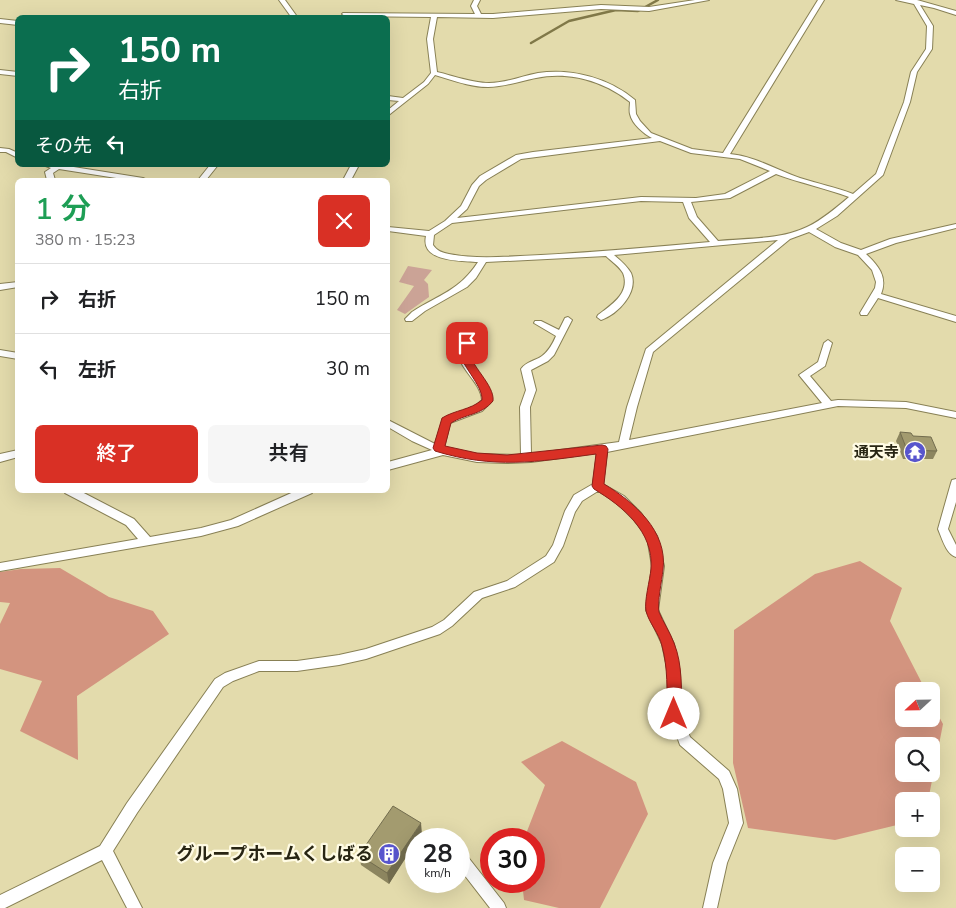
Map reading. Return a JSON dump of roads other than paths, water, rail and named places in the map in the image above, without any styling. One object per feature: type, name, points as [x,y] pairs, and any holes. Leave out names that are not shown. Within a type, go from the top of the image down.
[{"type":"street","points":[[282,0],[293,15]]},
{"type":"street","points":[[477,0],[474,6],[478,14]]},
{"type":"street","points":[[345,14],[398,13],[434,16],[478,14],[493,16],[601,7],[649,9],[706,0]]},
{"type":"street","points":[[726,154],[821,0]]},
{"type":"street","points":[[899,0],[915,1],[956,13]]},
{"type":"street","points":[[660,139],[519,157],[483,178],[476,185],[464,207],[451,220],[430,234],[428,241],[430,248],[438,254],[484,259],[608,253],[787,238],[810,229],[834,214],[879,176],[907,102],[914,72],[929,49],[930,26],[915,1]]},
{"type":"street","points":[[390,111],[426,83],[434,73],[430,39],[434,16]]},
{"type":"street","points":[[0,21],[15,23]]},
{"type":"street","points":[[0,72],[15,74]]},
{"type":"street","points":[[434,73],[486,84],[542,74],[563,74],[591,79],[624,92],[633,101],[633,114],[637,122],[649,134],[660,139],[691,151],[741,157],[776,171],[854,197]]},
{"type":"street","points":[[390,98],[403,100]]},
{"type":"street","points":[[0,150],[7,150],[15,154]]},
{"type":"street","points":[[50,178],[49,172],[56,167]]},
{"type":"street","points":[[63,167],[131,178]]},
{"type":"street","points":[[204,178],[212,167]]},
{"type":"street","points":[[451,220],[642,199],[686,200],[726,196],[776,171]]},
{"type":"street","points":[[686,200],[692,218],[716,244]]},
{"type":"street","points":[[861,253],[893,241],[956,226]]},
{"type":"street","points":[[390,229],[430,234]]},
{"type":"street","points":[[810,229],[838,245],[861,253],[876,266],[880,274],[876,295],[864,313]]},
{"type":"street","points":[[623,446],[632,407],[649,351],[787,238]]},
{"type":"street","points":[[600,317],[622,301],[628,287],[626,273],[608,253]]},
{"type":"street","points":[[410,319],[420,310],[465,284],[472,278],[484,259]]},
{"type":"street","points":[[0,288],[15,285]]},
{"type":"street","points":[[876,295],[956,319]]},
{"type":"street","points":[[526,458],[525,407],[531,390],[526,369],[528,366],[542,361],[550,355],[568,320]]},
{"type":"street","points":[[538,323],[560,334]]},
{"type":"street","points":[[441,450],[446,420],[453,416],[478,409],[488,401],[485,389],[464,356],[462,346],[467,343]]},
{"type":"street","points":[[828,343],[822,364],[804,375],[828,405]]},
{"type":"street","points":[[0,353],[15,356]]},
{"type":"street","points":[[390,424],[415,439],[441,450],[491,459],[526,458],[623,446],[828,405],[891,404],[956,414]]},
{"type":"street","points":[[598,486],[602,449]]},
{"type":"street","points":[[390,465],[441,450]]},
{"type":"street","points":[[0,458],[15,454]]},
{"type":"street","points":[[956,483],[943,529],[956,553]]},
{"type":"street","points":[[0,903],[105,851],[132,808],[219,683],[259,666],[297,666],[339,660],[366,654],[436,631],[448,623],[478,595],[511,584],[550,559],[558,546],[570,510],[578,498],[598,486]]},
{"type":"street","points":[[598,486],[620,499],[637,516],[652,536],[658,566],[652,610],[668,644],[674,673],[674,714],[685,742],[724,775],[730,789],[736,823],[720,863],[710,908]]},
{"type":"street","points":[[75,493],[130,522],[147,541]]},
{"type":"street","points":[[0,568],[201,532],[234,523],[301,493]]},
{"type":"street","points":[[105,851],[134,908]]},
{"type":"street","points":[[470,871],[499,908]]},
{"type":"waterway","points":[[531,43],[569,21],[616,10],[638,11],[658,0]]},
{"type":"place","name":"通天寺","points":[[915,452]]},
{"type":"place","name":"グループホームくしばる","points":[[389,854]]}]
